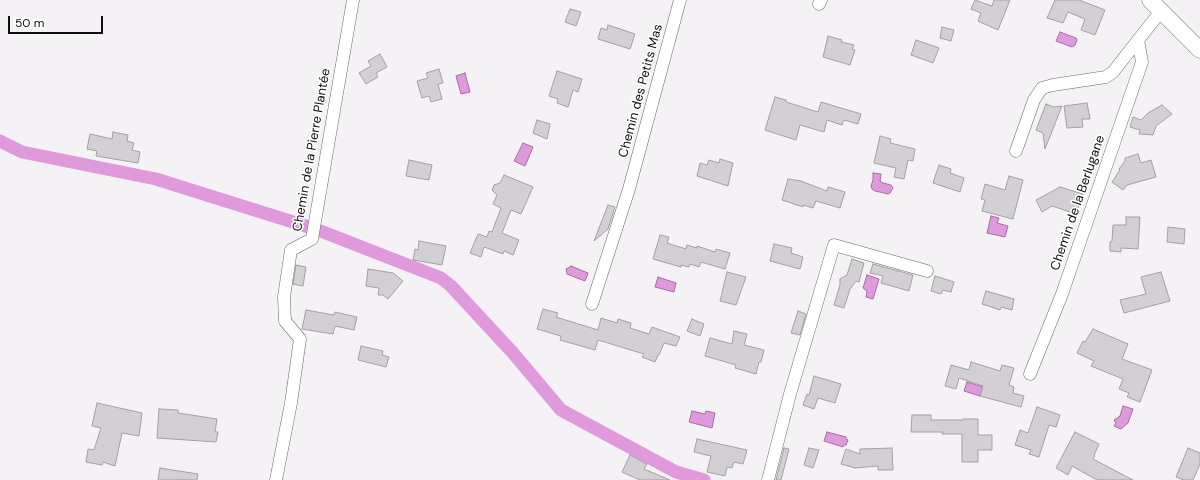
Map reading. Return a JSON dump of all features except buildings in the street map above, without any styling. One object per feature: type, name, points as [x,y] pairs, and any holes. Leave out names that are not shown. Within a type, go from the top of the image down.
[{"type":"main road","points":[[1150,0],[1200,50]]},
{"type":"street","name":"Chemin de la Pierre Plantée","points":[[276,480],[284,432],[291,403],[300,339],[285,321],[284,297],[291,250],[312,239],[353,0]]},
{"type":"street","name":"Chemin des Petits Mas","points":[[592,304],[629,189],[680,0]]},
{"type":"street","points":[[1016,151],[1034,100],[1042,88],[1053,84],[1106,77],[1113,72],[1161,11]]},
{"type":"street","name":"Chemin de la Berlugane","points":[[1030,374],[1062,294],[1142,62],[1138,40]]},
{"type":"street","points":[[768,480],[790,394],[834,245],[927,271]]},
{"type":"shaded area","points":[[1060,32],[1076,38],[1077,40],[1075,45],[1072,47],[1056,41]]},
{"type":"shaded area","points":[[465,73],[470,92],[461,94],[456,76]]},
{"type":"shaded area","points":[[523,143],[533,147],[525,166],[514,161]]},
{"type":"shaded area","points":[[873,173],[881,174],[880,181],[891,185],[893,188],[890,193],[888,194],[872,189]]},
{"type":"shaded area","points":[[991,216],[999,218],[997,223],[1008,226],[1005,237],[987,233]]},
{"type":"shaded area","points":[[571,266],[588,273],[585,281],[567,274],[566,269]]},
{"type":"shaded area","points":[[867,275],[879,279],[873,299],[866,297],[867,291],[863,288]]},
{"type":"shaded area","points":[[658,277],[676,283],[674,292],[655,287]]},
{"type":"shaded area","points":[[967,382],[983,387],[980,396],[964,391]]},
{"type":"shaded area","points":[[1123,406],[1133,409],[1128,423],[1121,429],[1114,426],[1116,423],[1114,420],[1120,416]]},
{"type":"shaded area","points":[[692,411],[705,414],[706,411],[715,413],[712,428],[689,422]]},
{"type":"shaded area","points":[[827,432],[846,437],[848,440],[846,445],[843,447],[824,441]]},
{"type":"waterway","points":[[0,141],[22,152],[156,179],[312,228]]},
{"type":"waterway","points":[[318,230],[441,278],[451,286],[513,353],[561,410],[676,472],[704,480]]}]
